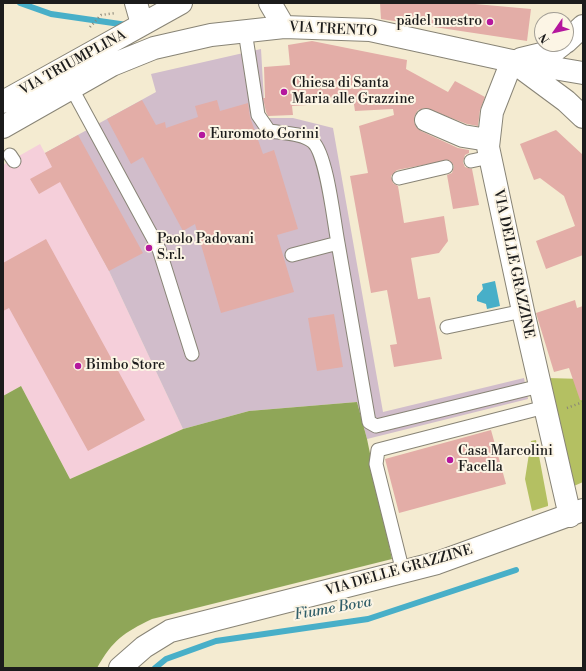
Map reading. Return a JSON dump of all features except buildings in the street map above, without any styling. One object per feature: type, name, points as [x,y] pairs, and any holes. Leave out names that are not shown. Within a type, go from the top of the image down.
[{"type":"street","points":[[136,3],[142,24]]},
{"type":"street","name":"VIA TRIUMPLINA","points":[[3,102],[181,3]]},
{"type":"street","points":[[270,3],[284,27]]},
{"type":"street","points":[[574,34],[583,26]]},
{"type":"street","name":"VIA TRENTO","points":[[130,57],[154,48],[195,38],[245,31],[284,27],[370,30],[512,61],[583,73]]},
{"type":"street","points":[[512,61],[550,52]]},
{"type":"street","name":"VIA TRIUMPLINA","points":[[3,127],[71,87],[130,57]]},
{"type":"street","points":[[512,61],[566,101],[583,117]]},
{"type":"street","name":"VIA DELLE GRAZZINE","points":[[120,668],[144,647],[170,631],[437,563],[577,513],[545,407],[523,311],[483,153],[492,112],[512,61]]},
{"type":"street","points":[[426,120],[463,136],[483,153]]},
{"type":"lane","points":[[245,31],[258,115],[269,130],[303,137],[313,142],[320,152],[324,163],[369,422],[376,426],[540,386]]},
{"type":"lane","points":[[71,87],[159,249],[192,354]]},
{"type":"lane","points":[[399,178],[446,167]]},
{"type":"lane","points":[[292,255],[338,243]]},
{"type":"lane","points":[[447,327],[523,311]]},
{"type":"lane","points":[[402,572],[376,464],[378,450],[545,407]]},
{"type":"shaded area","points":[[261,49],[265,118],[293,118],[333,128],[383,412],[524,378],[528,399],[367,439],[357,402],[249,411],[183,429],[109,271],[45,153],[156,92],[151,74]]},
{"type":"shaded area","points":[[40,144],[109,271],[183,429],[70,479],[21,386],[3,396],[3,165]]},
{"type":"green space","points":[[547,378],[583,379],[583,482],[574,486]]},
{"type":"green space","points":[[21,386],[70,479],[183,429],[249,411],[357,402],[367,439],[392,559],[152,619],[126,633],[120,638],[108,650],[97,668],[3,668],[3,396]]},
{"type":"green space","points":[[536,440],[548,506],[532,511],[525,479],[531,441]]},
{"type":"water","points":[[495,281],[500,306],[487,309],[486,304],[477,301],[477,296],[483,289],[482,284]]},
{"type":"waterway","points":[[20,3],[51,14],[127,25]]},
{"type":"waterway","name":"Fiume Bova","points":[[155,668],[166,659],[216,641],[368,619],[516,570]]},
{"type":"place","name":"pādel nuestro","points":[[490,22]]},
{"type":"place","name":"Chiesa di Santa Maria alle Grazzine","points":[[284,92]]},
{"type":"place","name":"Euromoto Gorini","points":[[202,135]]},
{"type":"place","name":"Paolo Padovani S.r.l.","points":[[149,248]]},
{"type":"place","name":"Bimbo Store","points":[[78,366]]},
{"type":"place","name":"Casa Marcolini Facella","points":[[450,460]]}]
